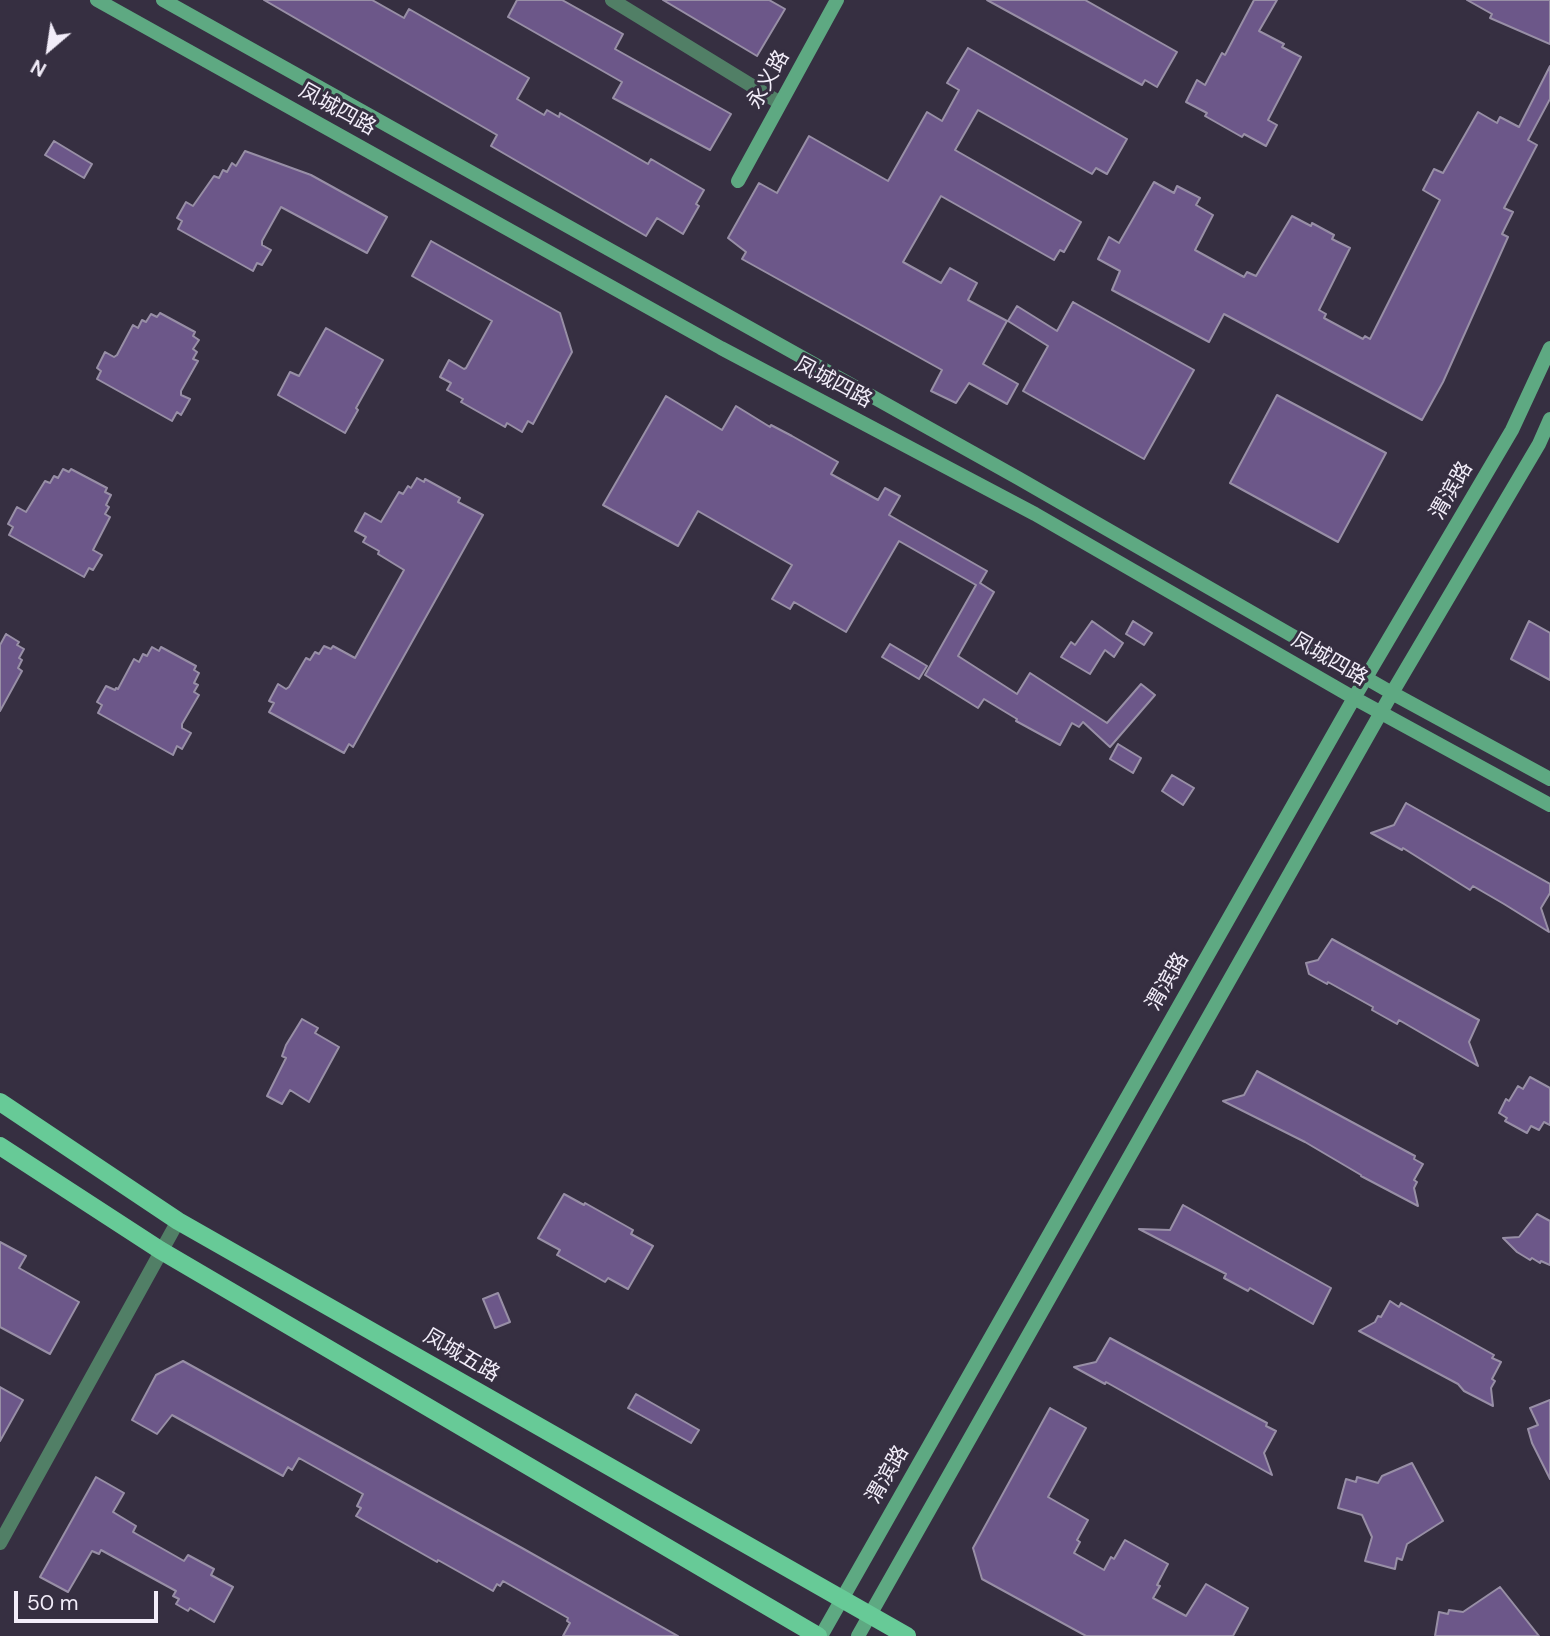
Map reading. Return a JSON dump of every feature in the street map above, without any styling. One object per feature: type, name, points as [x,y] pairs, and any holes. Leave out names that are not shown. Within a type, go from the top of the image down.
[{"type":"main road","name":"凤城五路","points":[[0,1102],[178,1220],[907,1636]]},
{"type":"main road","points":[[0,1146],[160,1250],[820,1636]]},
{"type":"street","name":"凤城四路","points":[[97,0],[722,348],[1035,514],[1354,698],[1550,804]]},
{"type":"street","name":"凤城四路","points":[[163,0],[994,465],[1392,693],[1550,779]]},
{"type":"street","points":[[612,0],[780,103]]},
{"type":"street","name":"永义路","points":[[738,181],[837,0]]},
{"type":"street","name":"渭滨路","points":[[820,1636],[1354,698],[1512,430],[1550,348]]},
{"type":"street","points":[[858,1636],[1392,693],[1539,444],[1550,419]]},
{"type":"street","points":[[0,1543],[178,1220]]},
{"type":"building","points":[[264,0],[372,0],[404,18],[409,9],[529,78],[517,99],[544,115],[547,110],[559,117],[560,113],[648,164],[651,159],[704,190],[696,204],[699,206],[683,234],[657,218],[646,236],[491,146],[497,135]]},
{"type":"building","points":[[517,0],[562,0],[623,34],[615,49],[731,114],[710,150],[613,98],[622,82],[508,17]]},
{"type":"building","points":[[663,0],[769,0],[785,9],[757,56]]},
{"type":"building","points":[[987,0],[1085,0],[1177,52],[1157,87],[1145,80],[1142,85]]},
{"type":"building","points":[[1254,0],[1277,0],[1259,31],[1284,44],[1282,47],[1301,57],[1268,120],[1277,125],[1266,146],[1244,134],[1242,137],[1186,102],[1197,80],[1205,85],[1222,53],[1225,55]]},
{"type":"building","points":[[1467,0],[1550,0],[1550,44],[1490,18],[1492,14]]},
{"type":"building","points":[[968,48],[1127,139],[1107,174],[1096,168],[1092,174],[978,110],[955,150],[1081,222],[1064,252],[1060,250],[1054,260],[941,196],[903,262],[941,283],[950,268],[977,283],[968,300],[1007,321],[983,364],[1018,384],[1007,404],[969,383],[956,403],[931,391],[942,370],[742,259],[746,252],[728,238],[759,183],[777,193],[809,136],[888,181],[927,112],[942,121],[959,90],[947,83]]},
{"type":"building","points":[[1550,66],[1550,99],[1528,140],[1537,145],[1504,208],[1513,212],[1502,234],[1508,237],[1443,382],[1422,420],[1224,314],[1209,342],[1112,290],[1120,271],[1098,259],[1109,237],[1119,243],[1154,182],[1174,193],[1177,186],[1200,198],[1196,205],[1213,215],[1195,250],[1244,277],[1247,272],[1256,276],[1292,216],[1334,235],[1332,239],[1350,248],[1319,310],[1326,314],[1324,318],[1363,339],[1365,336],[1370,339],[1440,200],[1423,190],[1434,169],[1443,173],[1478,112],[1497,123],[1500,117],[1519,127]]},
{"type":"building","points":[[54,141],[92,164],[84,178],[45,155]]},
{"type":"building","points":[[245,151],[311,175],[387,217],[367,253],[281,207],[262,241],[262,245],[271,250],[262,265],[257,263],[253,271],[178,229],[182,221],[177,218],[186,202],[193,206],[214,176],[219,178],[223,170],[227,172],[232,163],[236,166]]},
{"type":"building","points":[[431,241],[560,313],[572,352],[533,424],[528,421],[522,432],[507,423],[505,427],[461,402],[463,399],[447,390],[451,383],[440,377],[449,360],[466,368],[492,321],[412,276]]},
{"type":"building","points":[[1073,302],[1194,370],[1144,459],[1023,391],[1048,346],[1008,321],[1017,306],[1057,331]]},
{"type":"building","points":[[160,313],[195,332],[193,336],[199,340],[193,349],[197,352],[193,359],[198,361],[181,391],[181,395],[190,399],[181,415],[177,412],[172,421],[97,379],[101,371],[97,368],[105,352],[114,357],[117,355],[133,325],[138,328],[142,320],[146,322],[151,314],[157,317]]},
{"type":"building","points":[[326,328],[383,360],[345,433],[278,395],[290,372],[299,376]]},
{"type":"building","points":[[1277,395],[1386,453],[1338,542],[1230,483]]},
{"type":"building","points":[[666,396],[722,430],[736,406],[838,462],[831,474],[878,500],[885,488],[900,496],[889,515],[987,571],[980,583],[994,592],[958,656],[1017,694],[1030,673],[1107,723],[1141,684],[1155,695],[1110,747],[1083,722],[1079,727],[1072,723],[1060,745],[1016,721],[1017,719],[984,699],[978,708],[925,675],[976,585],[899,541],[846,632],[794,602],[790,609],[772,599],[792,565],[698,511],[678,546],[603,505]]},
{"type":"building","points":[[63,469],[69,472],[71,469],[107,488],[105,492],[111,495],[105,514],[110,517],[93,550],[102,555],[93,570],[89,568],[84,577],[9,535],[13,527],[8,524],[17,507],[26,512],[45,481],[50,483],[54,476],[58,478]]},
{"type":"building","points":[[417,478],[424,482],[425,479],[460,498],[458,502],[483,515],[353,747],[349,744],[344,753],[269,712],[274,703],[269,701],[278,684],[286,689],[289,687],[306,658],[310,660],[315,652],[319,654],[324,646],[331,649],[333,646],[355,658],[404,570],[378,554],[379,551],[363,542],[366,537],[355,531],[365,513],[381,522],[399,492],[403,494],[408,486],[411,488]]},
{"type":"building","points":[[1092,621],[1123,643],[1114,657],[1105,650],[1090,674],[1061,657],[1071,642],[1075,645]]},
{"type":"building","points":[[1133,621],[1152,633],[1144,645],[1126,634]]},
{"type":"building","points":[[1529,621],[1550,633],[1550,680],[1511,659]]},
{"type":"building","points":[[6,634],[19,642],[17,645],[24,649],[18,668],[22,671],[0,711],[0,645]]},
{"type":"building","points":[[890,644],[927,666],[919,679],[882,657]]},
{"type":"building","points":[[152,647],[159,651],[161,647],[196,666],[194,670],[199,673],[194,683],[198,685],[194,692],[199,695],[182,724],[182,728],[191,733],[182,749],[177,746],[173,755],[98,713],[102,705],[97,702],[106,686],[118,689],[134,659],[139,662],[143,654],[147,656]]},
{"type":"building","points":[[1118,744],[1141,758],[1133,773],[1110,759]]},
{"type":"building","points":[[1172,775],[1194,788],[1183,805],[1162,791]]},
{"type":"building","points":[[1406,803],[1550,884],[1550,893],[1541,908],[1549,932],[1473,886],[1470,890],[1403,848],[1402,850],[1371,833],[1394,825]]},
{"type":"building","points":[[1332,939],[1479,1020],[1469,1042],[1478,1066],[1399,1020],[1397,1024],[1372,1010],[1373,1007],[1309,974],[1306,963],[1318,960]]},
{"type":"building","points":[[302,1019],[318,1028],[315,1033],[339,1047],[309,1102],[290,1090],[282,1104],[267,1096],[286,1058],[282,1056],[286,1045]]},
{"type":"building","points":[[1257,1071],[1415,1156],[1414,1159],[1423,1164],[1414,1180],[1417,1182],[1414,1188],[1418,1206],[1305,1142],[1223,1101],[1244,1095]]},
{"type":"building","points":[[1530,1077],[1550,1088],[1550,1125],[1544,1122],[1539,1130],[1531,1126],[1527,1133],[1505,1121],[1507,1118],[1499,1113],[1506,1099],[1509,1101],[1518,1086],[1523,1089]]},
{"type":"building","points":[[564,1194],[633,1230],[631,1234],[653,1246],[628,1289],[608,1278],[605,1282],[557,1255],[560,1250],[538,1238]]},
{"type":"building","points":[[1183,1205],[1331,1288],[1313,1324],[1250,1288],[1248,1291],[1224,1278],[1226,1274],[1139,1229],[1170,1230]]},
{"type":"building","points":[[1537,1214],[1550,1221],[1550,1265],[1532,1258],[1530,1260],[1503,1238],[1519,1237]]},
{"type":"building","points":[[0,1242],[26,1256],[19,1268],[79,1302],[50,1354],[0,1327]]},
{"type":"building","points":[[498,1293],[510,1322],[495,1328],[483,1299]]},
{"type":"building","points":[[1390,1301],[1399,1307],[1401,1303],[1494,1355],[1492,1358],[1501,1362],[1492,1379],[1495,1381],[1491,1388],[1493,1406],[1464,1391],[1458,1384],[1359,1331],[1375,1322],[1378,1316],[1381,1317]]},
{"type":"building","points":[[1110,1338],[1267,1423],[1266,1426],[1276,1431],[1264,1453],[1272,1475],[1106,1382],[1105,1384],[1074,1367],[1096,1362]]},
{"type":"building","points":[[183,1361],[678,1636],[563,1636],[570,1623],[568,1618],[503,1581],[500,1586],[497,1584],[493,1591],[356,1516],[361,1508],[357,1506],[363,1494],[299,1458],[292,1470],[288,1467],[283,1476],[172,1415],[157,1434],[132,1420],[156,1375]]},
{"type":"building","points":[[0,1387],[23,1400],[0,1441]]},
{"type":"building","points":[[636,1394],[699,1430],[691,1443],[628,1408]]},
{"type":"building","points":[[1550,1400],[1550,1479],[1528,1429],[1538,1425],[1530,1408]]},
{"type":"building","points":[[1050,1408],[1086,1428],[1048,1497],[1088,1520],[1077,1540],[1080,1542],[1074,1553],[1104,1570],[1125,1540],[1168,1564],[1153,1598],[1186,1616],[1206,1584],[1248,1608],[1233,1636],[1086,1636],[982,1579],[973,1548]]},
{"type":"building","points":[[1412,1463],[1443,1521],[1407,1544],[1402,1560],[1397,1558],[1395,1569],[1365,1561],[1372,1537],[1362,1515],[1338,1508],[1346,1479],[1356,1482],[1357,1477],[1378,1483],[1382,1476]]},
{"type":"building","points":[[96,1477],[124,1493],[113,1512],[136,1526],[133,1532],[184,1561],[188,1555],[214,1569],[211,1575],[233,1587],[214,1622],[190,1608],[188,1611],[176,1604],[179,1599],[173,1596],[176,1591],[101,1550],[99,1554],[92,1551],[68,1592],[40,1577]]},
{"type":"building","points":[[1500,1587],[1539,1636],[1435,1636],[1439,1612],[1463,1612]]}]
